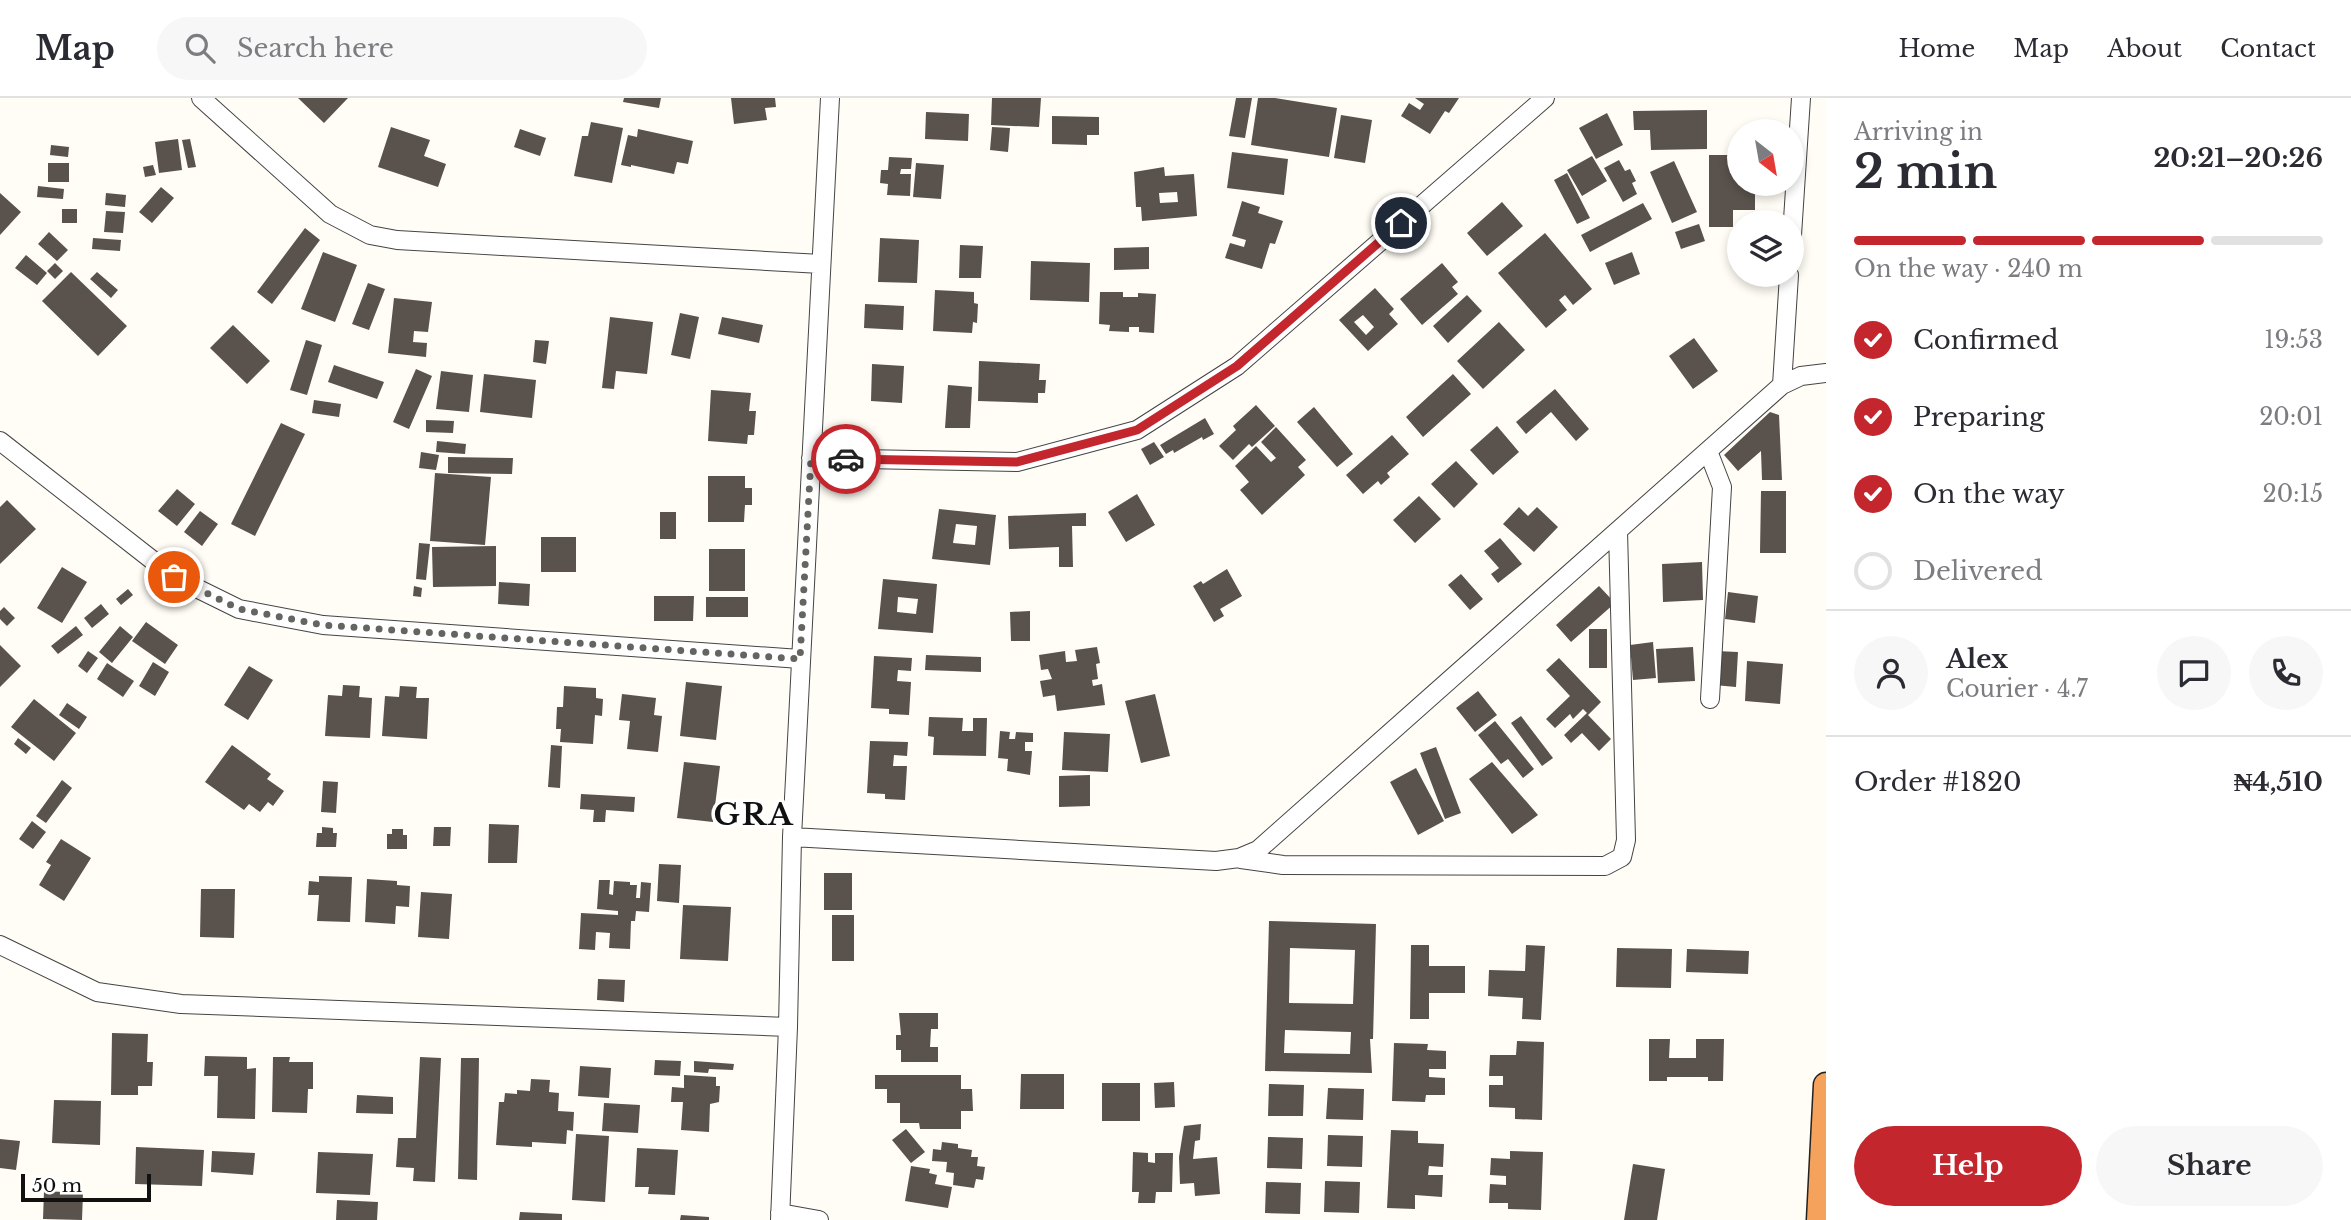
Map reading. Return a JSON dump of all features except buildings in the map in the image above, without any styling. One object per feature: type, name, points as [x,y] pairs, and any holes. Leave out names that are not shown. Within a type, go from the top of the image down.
[{"type":"highway","points":[[1819,1220],[1826,1084]]},
{"type":"street","points":[[201,98],[330,214],[370,235],[397,240],[821,264]]},
{"type":"street","points":[[819,1220],[780,1216],[792,837],[830,98]]},
{"type":"street","points":[[811,458],[1017,462],[1137,430],[1237,366],[1545,98]]},
{"type":"street","points":[[1794,210],[1801,98]]},
{"type":"street","points":[[1782,385],[1788,287]]},
{"type":"street","points":[[792,837],[1216,861],[1239,858],[1258,850],[1782,385],[1801,376],[1826,373]]},
{"type":"street","points":[[0,441],[174,577],[239,609],[323,625],[800,659]]},
{"type":"street","points":[[1708,451],[1723,486],[1710,699]]},
{"type":"street","points":[[1239,858],[1283,865],[1605,866],[1622,857],[1626,840],[1618,531]]},
{"type":"street","points":[[0,946],[97,992],[181,1004],[788,1027]]},
{"type":"way so far","points":[[174,577],[239,609],[323,625],[800,659],[811,458],[846,459]]},
{"type":"district","name":"GRA","points":[[754,814]]},
{"type":"route","points":[[846,459],[1017,462],[1137,430],[1237,366],[1401,223]]}]
